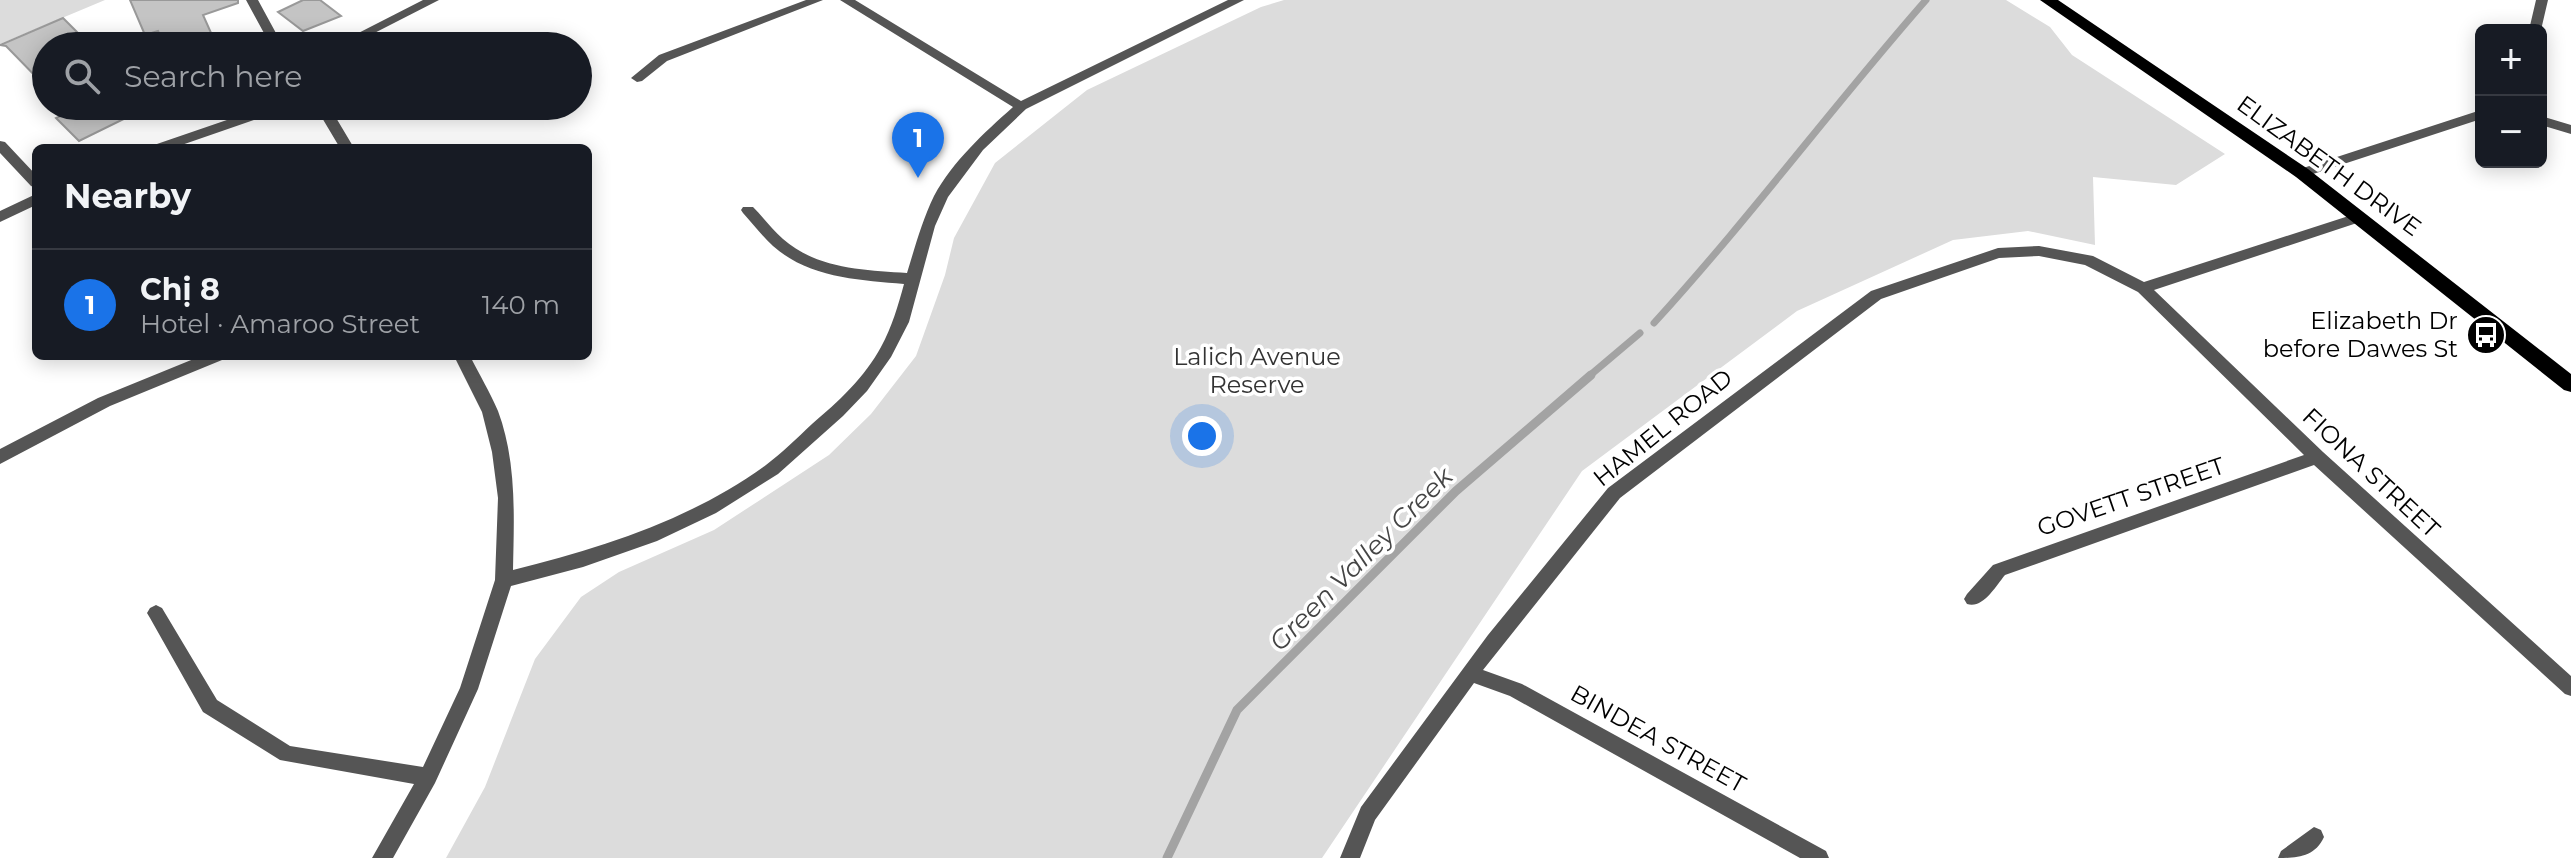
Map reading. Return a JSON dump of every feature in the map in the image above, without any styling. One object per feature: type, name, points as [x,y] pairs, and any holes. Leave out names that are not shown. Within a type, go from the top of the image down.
[{"type":"main road","name":"ELIZABETH DRIVE","points":[[2048,0],[2302,173],[2571,385]]},
{"type":"street","points":[[252,0],[269,32]]},
{"type":"street","points":[[368,32],[433,0]]},
{"type":"street","points":[[637,78],[663,58],[817,0]]},
{"type":"street","points":[[846,0],[1021,106]]},
{"type":"street","points":[[504,580],[583,560],[651,536],[710,508],[772,469],[810,438],[861,387],[886,353],[901,322],[928,226],[942,195],[978,147],[1021,106],[1238,0]]},
{"type":"street","points":[[2536,24],[2541,0]]},
{"type":"street","points":[[2302,173],[2475,116]]},
{"type":"street","points":[[171,144],[240,120]]},
{"type":"street","points":[[330,120],[345,144]]},
{"type":"street","points":[[2547,122],[2571,130]]},
{"type":"street","points":[[0,145],[32,179]]},
{"type":"street","points":[[0,217],[32,201]]},
{"type":"street","points":[[748,210],[781,246],[804,261],[834,270],[913,279]]},
{"type":"street","points":[[2143,288],[2361,217]]},
{"type":"street","name":"HAMEL ROAD","points":[[1350,858],[1368,814],[1470,674],[1614,493],[1876,295],[1998,253],[2039,251],[2088,260],[2143,288]]},
{"type":"street","name":"FIONA STREET","points":[[2143,288],[2317,457],[2571,688]]},
{"type":"street","points":[[0,457],[104,402],[207,360]]},
{"type":"street","points":[[382,858],[428,777],[469,689],[504,580],[506,498],[500,452],[490,412],[464,360]]},
{"type":"street","name":"GOVETT STREET","points":[[1973,599],[1999,570],[2317,457]]},
{"type":"street","points":[[156,613],[210,706],[287,754],[428,777]]},
{"type":"street","name":"BINDEA STREET","points":[[1470,674],[1516,690],[1819,858]]},
{"type":"street","points":[[2288,858],[2314,837]]},
{"type":"green space","points":[[0,0],[105,0],[0,44]]},
{"type":"green space","name":"Lalich Avenue Reserve","points":[[1284,0],[2006,0],[2050,27],[2072,55],[2225,154],[2176,185],[2093,177],[2095,245],[2028,231],[1953,240],[1797,311],[1582,471],[1322,858],[446,858],[485,787],[535,659],[581,597],[619,572],[714,530],[829,455],[871,414],[916,356],[945,275],[954,238],[995,163],[1087,90],[1261,7]]},
{"type":"building","points":[[130,0],[238,0],[238,3],[203,15],[211,32],[144,32]]},
{"type":"building","points":[[303,0],[320,0],[341,16],[303,31],[278,12]]},
{"type":"building","points":[[63,18],[77,32],[32,32],[32,73],[6,46],[0,45]]},
{"type":"building","points":[[58,120],[122,120],[79,141]]},
{"type":"waterway","name":"Green Valley Creek","points":[[1654,323],[1724,244],[1926,0]]},
{"type":"waterway","name":"Green Valley Creek","points":[[1588,377],[1640,333]]},
{"type":"waterway","name":"Green Valley Creek","points":[[1167,858],[1237,710],[1456,491],[1591,375]]},
{"type":"place","name":"Chị 8","points":[[918,178]]},
{"type":"place","name":"Elizabeth Dr before Dawes St","points":[[2486,335]]}]
